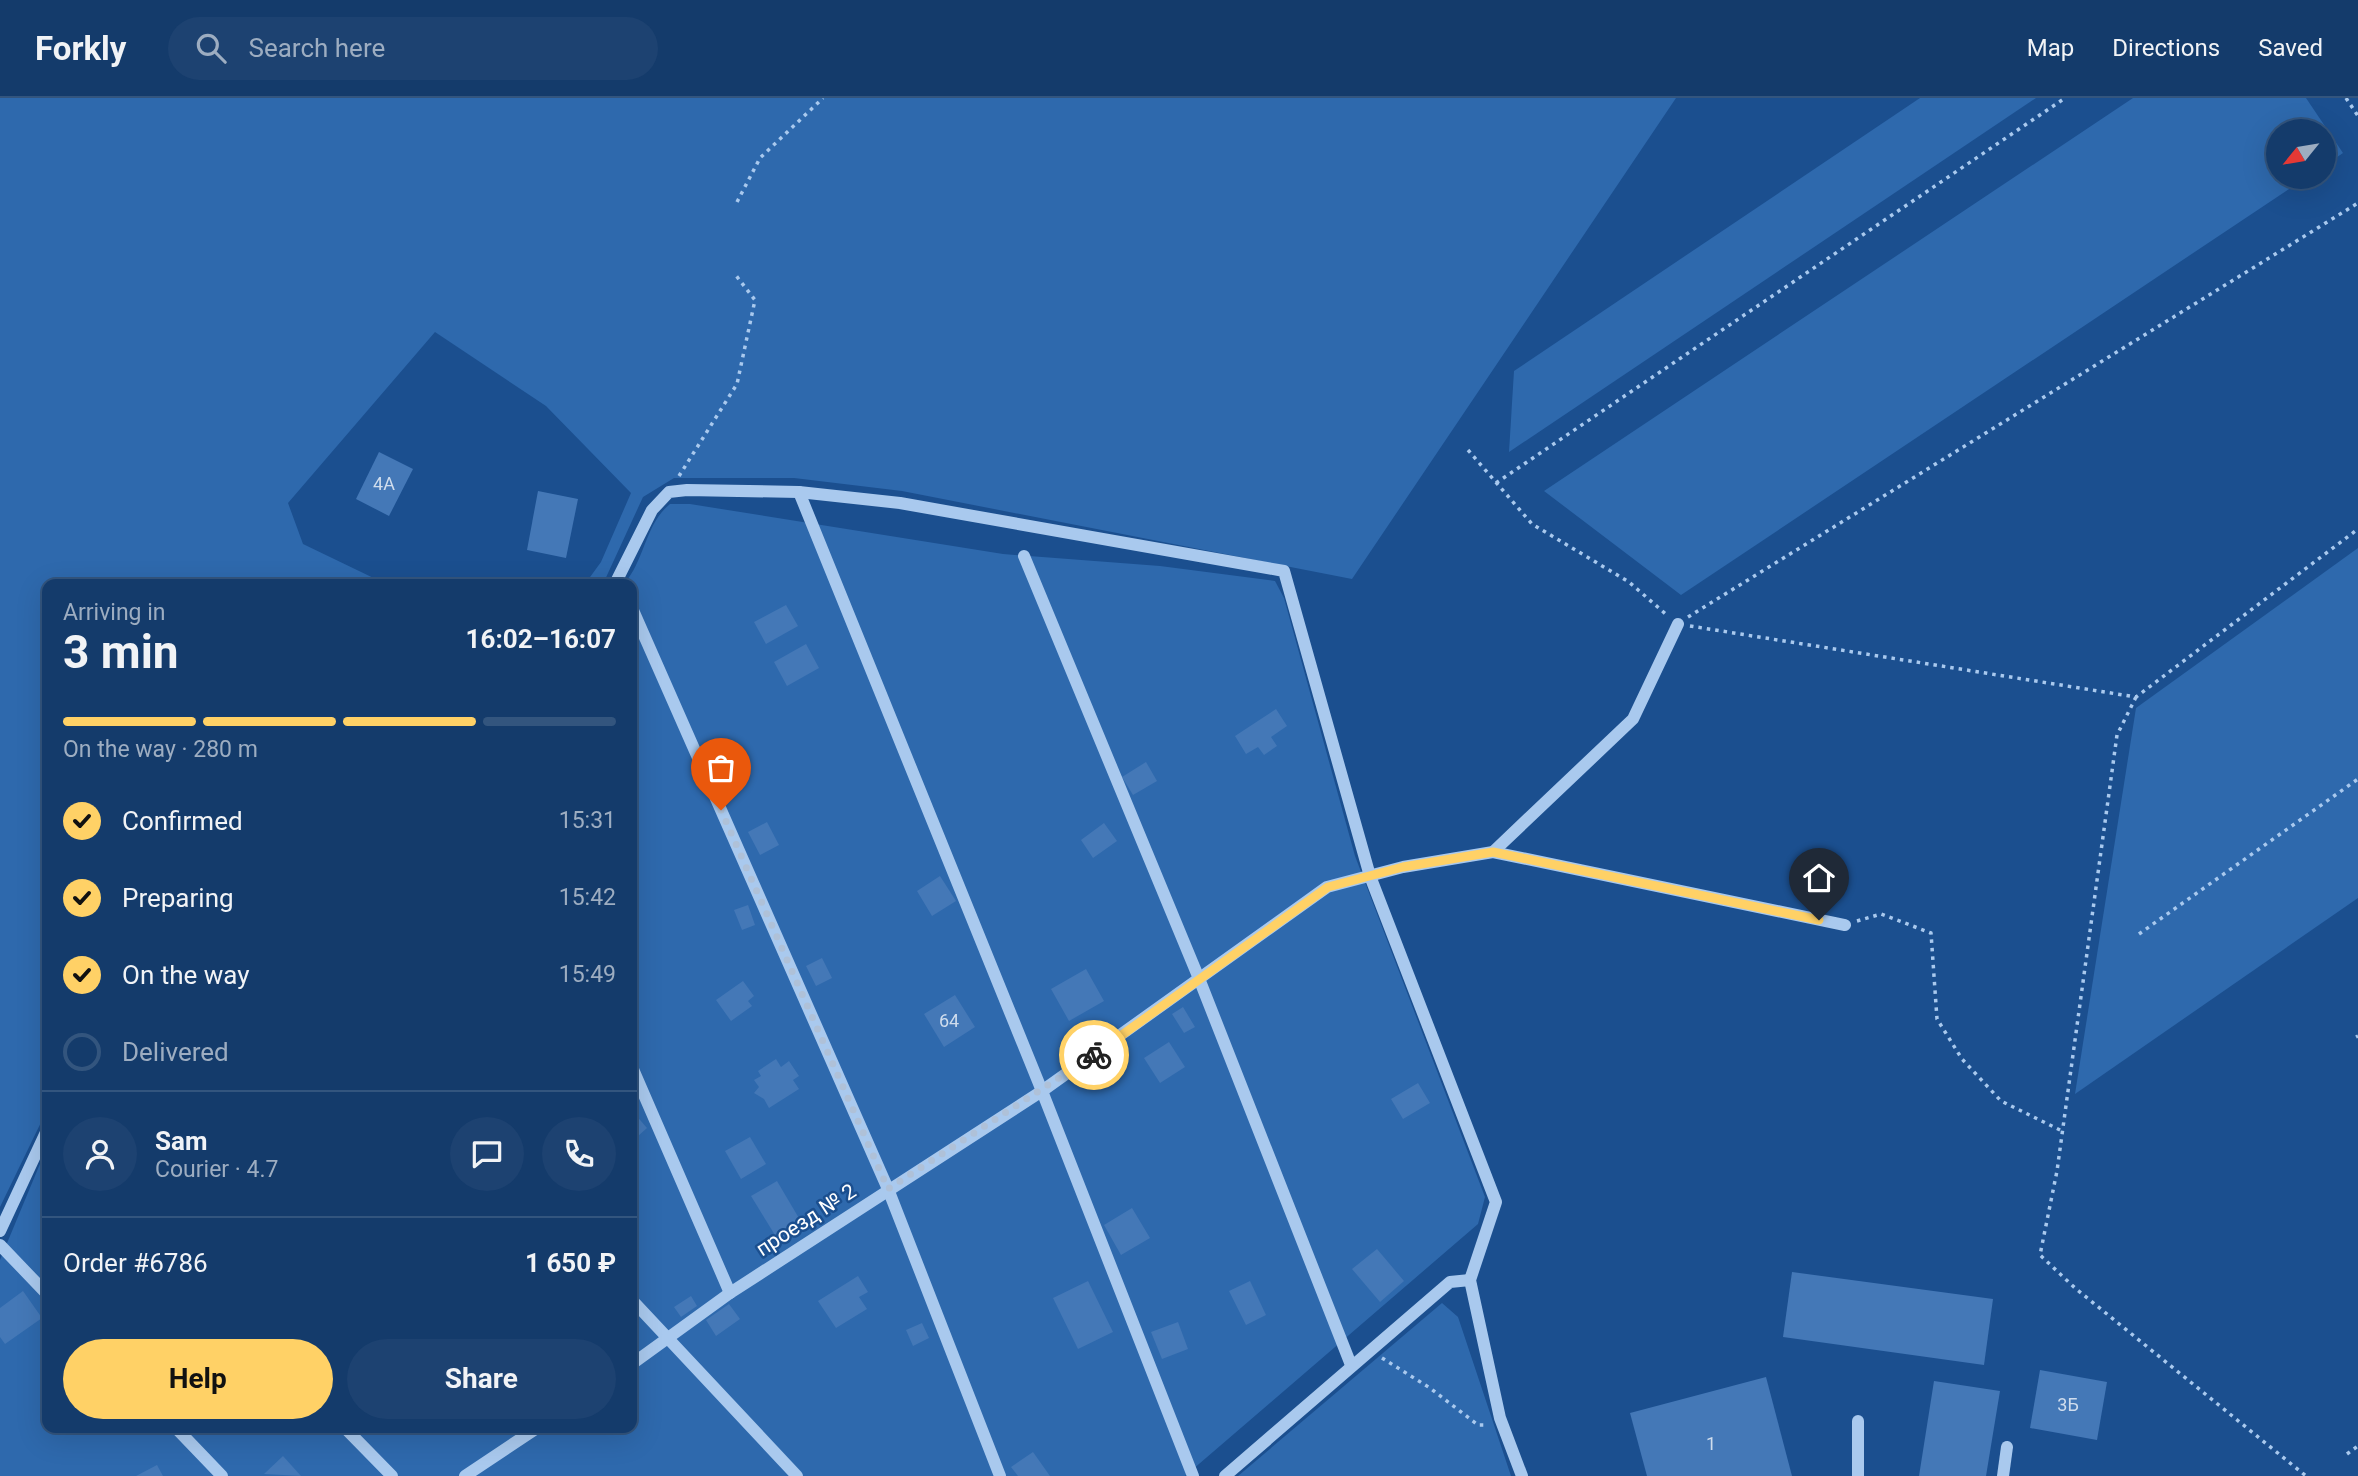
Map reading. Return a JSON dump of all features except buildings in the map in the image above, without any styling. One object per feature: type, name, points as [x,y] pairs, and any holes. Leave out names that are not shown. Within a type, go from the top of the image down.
[{"type":"street","points":[[620,579],[652,510],[669,492],[687,490],[799,492],[900,503],[1284,571],[1370,876],[1496,1202],[1470,1280],[1503,1425],[1522,1476]]},
{"type":"street","points":[[799,492],[1042,1091],[1193,1476]]},
{"type":"street","points":[[1024,556],[1200,981],[1351,1365]]},
{"type":"street","points":[[637,619],[888,1189],[1000,1476]]},
{"type":"street","points":[[1493,852],[1633,719],[1678,624]]},
{"type":"street","name":"проезд № 2","points":[[637,1361],[730,1293],[1042,1091],[1200,981],[1328,887],[1493,852],[1845,925]]},
{"type":"street","points":[[637,1079],[730,1293]]},
{"type":"street","points":[[0,1231],[42,1141]]},
{"type":"street","points":[[0,1245],[42,1289]]},
{"type":"street","points":[[1225,1476],[1450,1282],[1470,1280]]},
{"type":"street","points":[[637,1305],[797,1476]]},
{"type":"street","points":[[1858,1420],[1858,1476]]},
{"type":"street","points":[[181,1433],[222,1476]]},
{"type":"street","points":[[350,1433],[392,1476]]},
{"type":"street","points":[[465,1476],[530,1433]]},
{"type":"street","points":[[2003,1476],[2007,1447]]},
{"type":"path","points":[[737,202],[760,158],[823,98]]},
{"type":"path","points":[[1496,482],[2065,98]]},
{"type":"path","points":[[2346,98],[2358,116]]},
{"type":"path","points":[[1678,624],[2358,203]]},
{"type":"path","points":[[669,492],[737,384],[755,300],[734,274]]},
{"type":"path","points":[[1468,450],[1532,524],[1629,582],[1678,624],[2136,697]]},
{"type":"path","points":[[2306,1476],[2075,1288],[2040,1255],[2057,1171],[2117,735],[2136,697],[2358,529]]},
{"type":"path","points":[[2139,934],[2358,779]]},
{"type":"path","points":[[1845,925],[1881,914],[1931,933],[1937,1019],[1962,1059],[2001,1101],[2062,1131]]},
{"type":"path","points":[[1368,1350],[1430,1388],[1478,1425],[1503,1425]]},
{"type":"path","points":[[2347,1454],[2358,1446]]},
{"type":"shaded area","points":[[0,98],[1676,98],[1352,579],[902,491],[794,478],[674,478],[643,497],[605,579],[589,579],[601,562],[631,493],[546,406],[435,332],[288,503],[303,544],[376,579],[42,579],[42,1120],[0,1207]]},
{"type":"shaded area","points":[[1920,98],[2036,98],[1509,452],[1514,371]]},
{"type":"shaded area","points":[[2133,98],[2306,98],[2320,119],[2266,119],[2266,189],[2289,189],[1681,595],[1544,491]]},
{"type":"shaded area","points":[[2336,143],[2343,153],[2336,158]]},
{"type":"shaded area","points":[[670,504],[690,504],[1003,554],[1160,566],[1275,581],[1284,598],[1355,856],[1485,1197],[1478,1224],[1185,1476],[0,1476],[0,1260],[42,1159],[42,1433],[637,1433],[637,579],[628,579],[662,512]]},
{"type":"shaded area","points":[[2358,548],[2358,898],[2075,1094],[2136,708]]},
{"type":"shaded area","points":[[1442,1303],[1458,1317],[1511,1476],[1238,1476]]},
{"type":"way so far","points":[[721,810],[888,1189],[1094,1055]]},
{"type":"route","points":[[1094,1055],[1328,887],[1403,867],[1493,852],[1819,920]]}]
